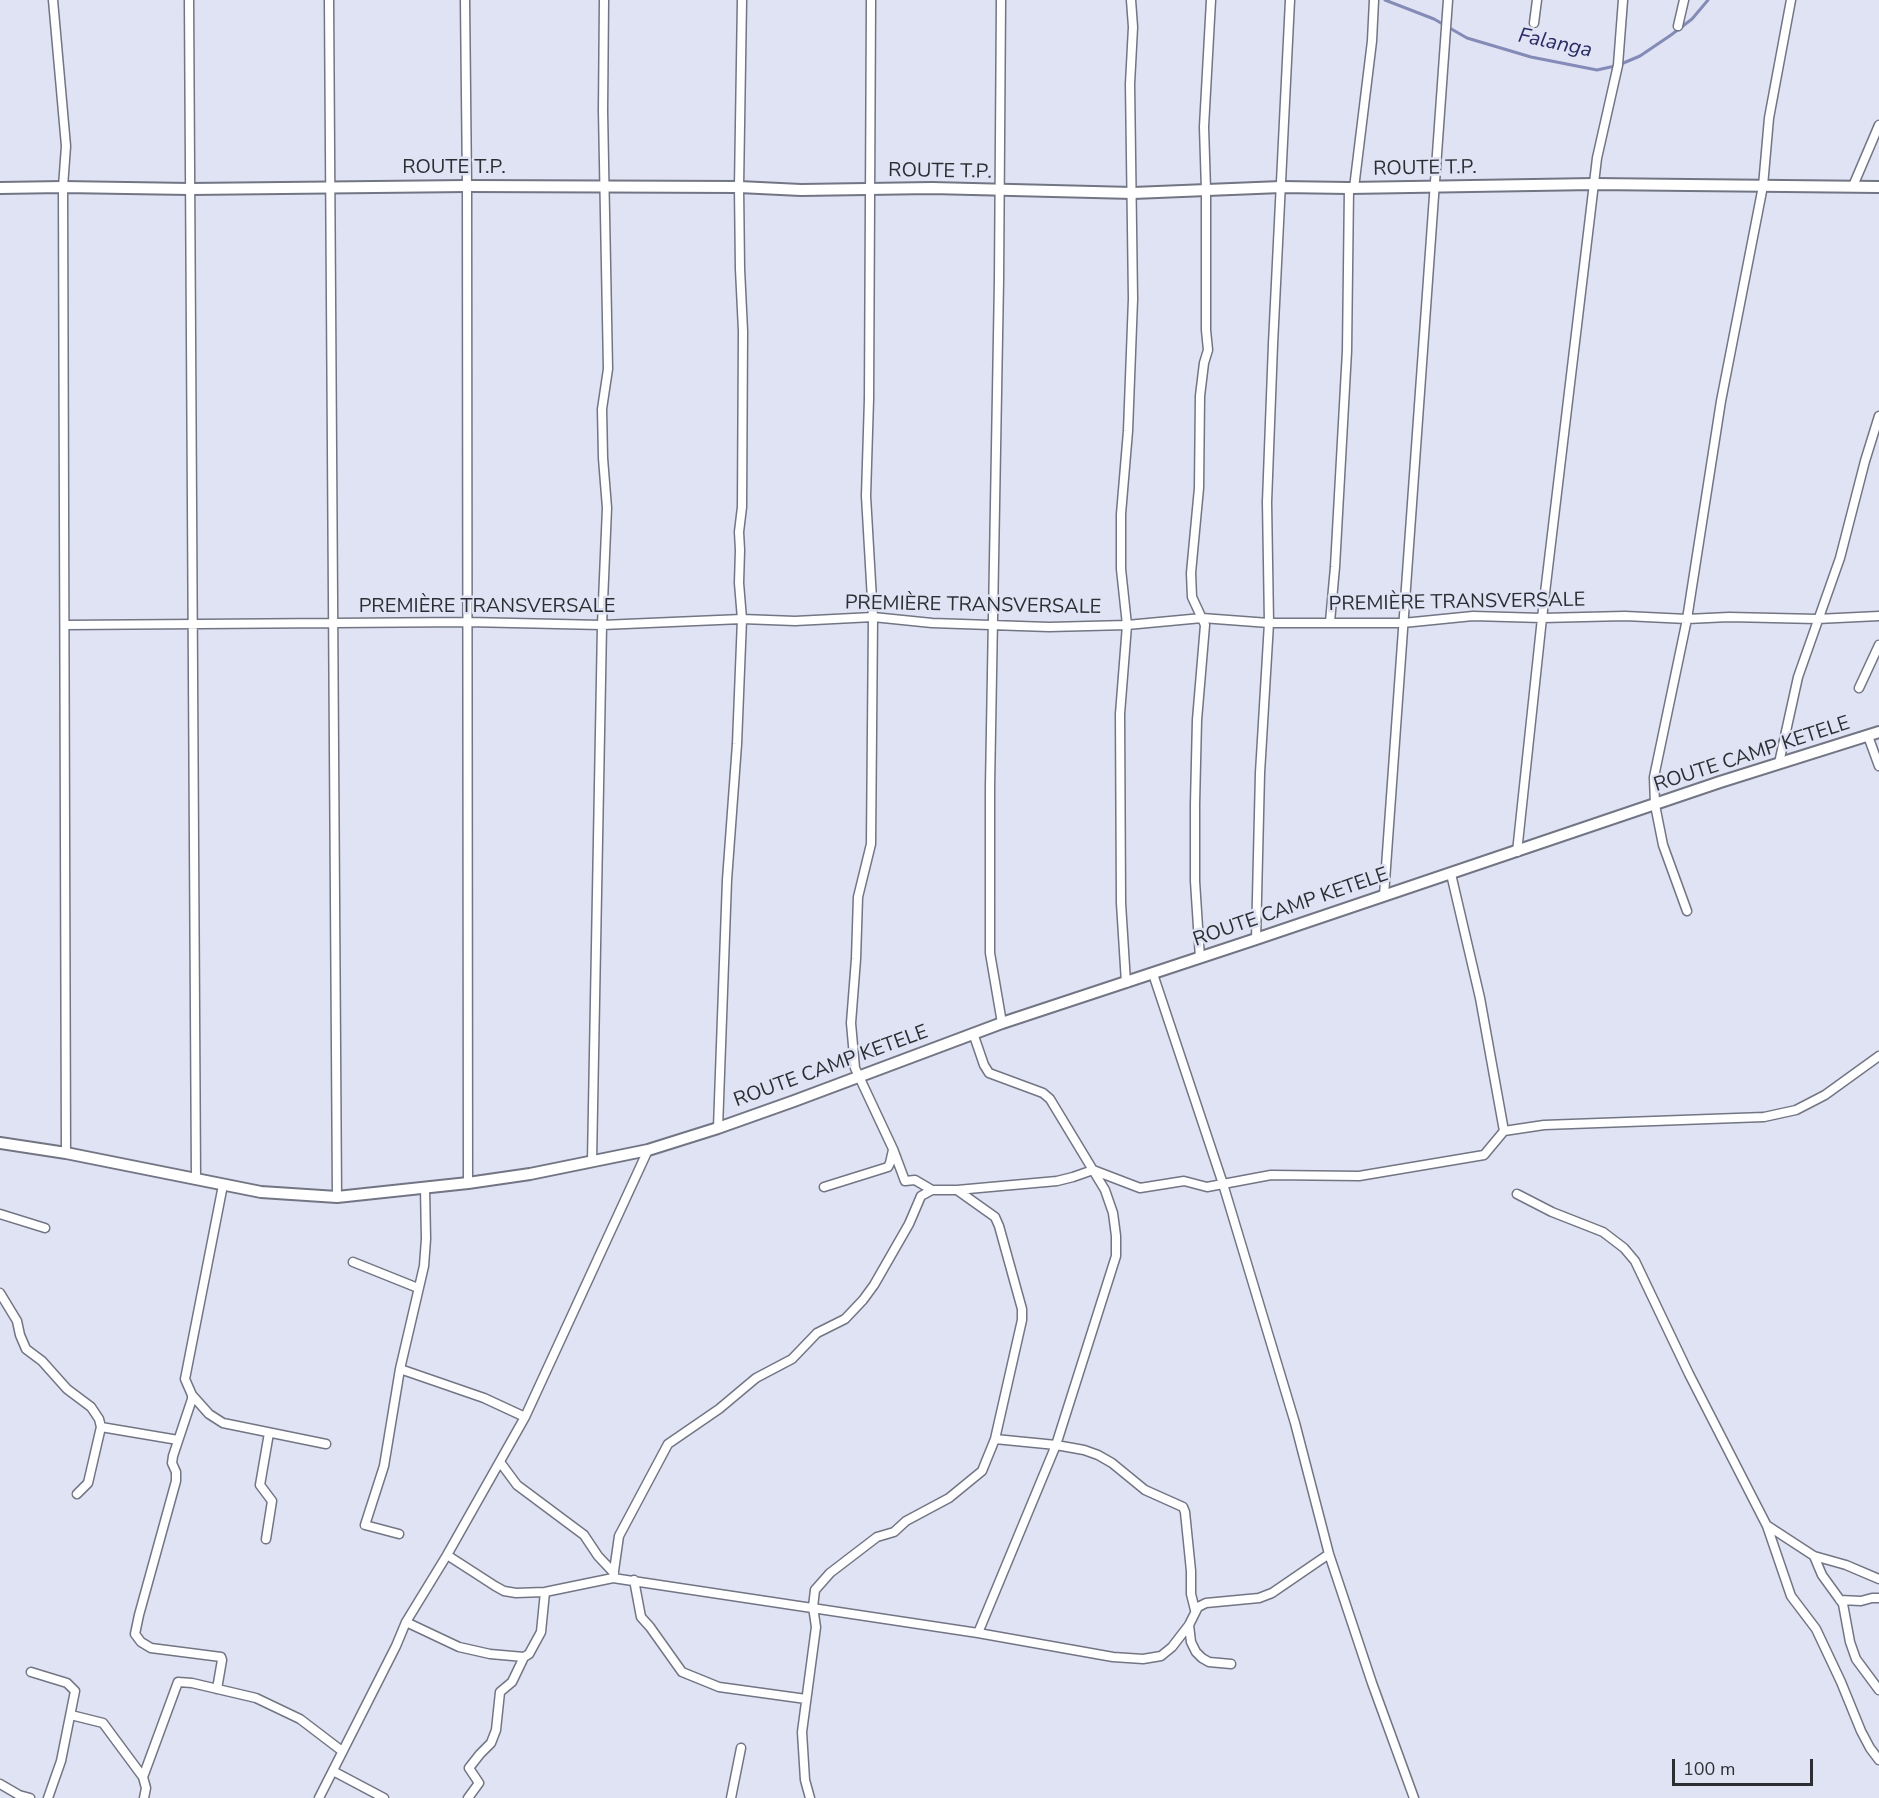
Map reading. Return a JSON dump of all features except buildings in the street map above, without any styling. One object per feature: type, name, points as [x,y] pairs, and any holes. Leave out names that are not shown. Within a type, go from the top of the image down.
[{"type":"street","points":[[52,0],[66,146],[63,187],[66,1153]]},
{"type":"street","points":[[189,0],[196,1179]]},
{"type":"street","points":[[329,0],[337,1197]]},
{"type":"street","points":[[465,0],[468,1183]]},
{"type":"street","points":[[592,1161],[602,624],[607,508],[602,409],[608,369],[604,0]]},
{"type":"street","points":[[718,1128],[727,880],[737,744],[742,619],[738,532],[742,507],[743,370],[739,187],[742,0]]},
{"type":"street","points":[[871,0],[869,399],[866,496],[873,617],[871,844],[858,897],[851,1023],[855,1068],[905,1180],[915,1180],[932,1190]]},
{"type":"street","points":[[1001,0],[990,953],[1002,1023]]},
{"type":"street","points":[[1126,983],[1121,903],[1120,737],[1127,625],[1121,569],[1121,514],[1128,431],[1133,299],[1130,84],[1133,27],[1131,0]]},
{"type":"street","points":[[1200,958],[1195,881],[1197,720],[1205,625],[1192,597],[1191,573],[1199,488],[1200,396],[1208,350],[1204,127],[1212,0]]},
{"type":"street","points":[[1256,939],[1260,773],[1269,623],[1267,502],[1290,0]]},
{"type":"street","points":[[1330,622],[1347,351],[1351,188],[1372,41],[1374,0]]},
{"type":"street","points":[[1384,895],[1448,0]]},
{"type":"street","points":[[1534,22],[1537,0]]},
{"type":"street","points":[[1517,852],[1542,618],[1597,158],[1618,65],[1623,0]]},
{"type":"street","points":[[1678,26],[1684,0]]},
{"type":"street","points":[[1687,911],[1663,845],[1655,805],[1654,777],[1687,619],[1721,401],[1763,186],[1769,118],[1791,0]]},
{"type":"street","points":[[1853,186],[1879,124]]},
{"type":"street","name":"ROUTE T.P.","points":[[0,188],[605,186],[801,190],[932,188],[1133,193],[1281,187],[1594,184],[1879,187]]},
{"type":"street","points":[[1779,763],[1798,677],[1840,558],[1879,416]]},
{"type":"street","name":"PREMIÈRE TRANSVERSALE","points":[[65,625],[468,622],[602,624],[742,619],[795,621],[873,617],[932,623],[1049,627],[1127,625],[1202,618],[1269,623],[1403,623],[1473,616],[1542,618],[1624,616],[1687,619],[1729,617],[1817,620],[1879,616]]},
{"type":"street","points":[[1859,688],[1879,645]]},
{"type":"street","points":[[1874,734],[1879,766]]},
{"type":"street","name":"ROUTE CAMP KETELE","points":[[0,1143],[66,1153],[270,1193],[337,1197],[530,1174],[648,1150],[718,1128],[1002,1023],[1779,763],[1874,734]]},
{"type":"street","points":[[1451,874],[1480,998],[1504,1131]]},
{"type":"street","points":[[1153,974],[1223,1184],[1295,1423],[1329,1554],[1414,1798]]},
{"type":"street","points":[[974,1033],[989,1073],[1047,1096],[1105,1190],[1113,1214],[1116,1236],[1116,1256],[1056,1445],[978,1633]]},
{"type":"street","points":[[614,1575],[619,1536],[668,1444],[719,1409],[756,1378],[792,1359],[817,1333],[845,1319],[874,1285],[909,1224],[921,1196],[932,1190],[1057,1181],[1093,1170],[1140,1188],[1184,1181],[1207,1187],[1271,1175],[1359,1176],[1484,1155],[1504,1131],[1544,1125],[1764,1117],[1796,1110],[1825,1095],[1879,1056]]},
{"type":"street","points":[[824,1187],[888,1167],[893,1149]]},
{"type":"street","points":[[319,1798],[406,1623],[525,1418],[648,1150]]},
{"type":"street","points":[[223,1185],[185,1379],[192,1395],[209,1414],[223,1423],[326,1444]]},
{"type":"street","points":[[399,1534],[365,1525],[384,1466],[400,1369],[424,1266],[425,1188]]},
{"type":"street","points":[[810,1798],[805,1780],[802,1732],[816,1627],[813,1607],[815,1590],[830,1573],[877,1537],[894,1532],[906,1521],[949,1498],[977,1477],[986,1464],[995,1439],[1020,1328],[1022,1309],[995,1217],[957,1190]]},
{"type":"street","points":[[1517,1194],[1551,1212],[1604,1232],[1635,1260],[1689,1374],[1767,1526],[1791,1596],[1816,1629],[1841,1682],[1860,1731],[1879,1760]]},
{"type":"street","points":[[0,1214],[45,1228]]},
{"type":"street","points":[[353,1262],[418,1288]]},
{"type":"street","points":[[0,1293],[17,1322],[26,1348],[42,1361],[67,1389],[91,1407],[99,1419],[101,1427],[88,1483],[76,1494]]},
{"type":"street","points":[[400,1369],[484,1398],[525,1418]]},
{"type":"street","points":[[192,1395],[172,1463],[176,1472],[176,1481],[138,1615],[135,1634],[141,1642],[151,1648],[221,1657],[217,1689]]},
{"type":"street","points":[[101,1427],[178,1440]]},
{"type":"street","points":[[266,1539],[272,1501],[260,1485],[269,1432]]},
{"type":"street","points":[[995,1439],[1056,1445],[1098,1455],[1112,1463],[1144,1490],[1183,1507],[1191,1571],[1191,1594],[1195,1610]]},
{"type":"street","points":[[500,1462],[517,1485],[584,1535],[614,1575]]},
{"type":"street","points":[[1767,1526],[1814,1556],[1846,1564],[1879,1579]]},
{"type":"street","points":[[447,1555],[495,1586],[516,1593],[545,1592],[614,1575],[634,1580],[1143,1659],[1161,1656],[1167,1652],[1189,1625],[1195,1610],[1206,1603],[1259,1598],[1272,1593],[1329,1554]]},
{"type":"street","points":[[1814,1556],[1822,1575],[1840,1600],[1856,1659],[1879,1690]]},
{"type":"street","points":[[634,1580],[640,1617],[682,1672],[719,1687],[807,1699]]},
{"type":"street","points":[[468,1798],[479,1783],[469,1768],[491,1743],[496,1730],[500,1692],[512,1682],[524,1657],[529,1654],[541,1632],[545,1592]]},
{"type":"street","points":[[1840,1600],[1861,1601],[1879,1598]]},
{"type":"street","points":[[406,1623],[459,1647],[490,1654],[524,1657]]},
{"type":"street","points":[[1189,1625],[1191,1642],[1196,1652],[1209,1662],[1232,1664]]},
{"type":"street","points":[[31,1672],[67,1683],[75,1691],[61,1761],[48,1798]]},
{"type":"street","points":[[142,1777],[178,1682],[256,1698],[300,1719],[342,1750]]},
{"type":"street","points":[[71,1715],[103,1723],[142,1777],[146,1788],[144,1798]]},
{"type":"street","points":[[731,1798],[741,1748]]},
{"type":"street","points":[[333,1771],[384,1798]]},
{"type":"street","points":[[0,1784],[19,1796],[30,1798]]},
{"type":"waterway","name":"Falanga","points":[[1385,0],[1434,19],[1467,38],[1531,57],[1597,70],[1615,66]]},
{"type":"waterway","name":"Falanga","points":[[1621,64],[1640,56],[1671,35],[1692,19],[1708,0]]}]
